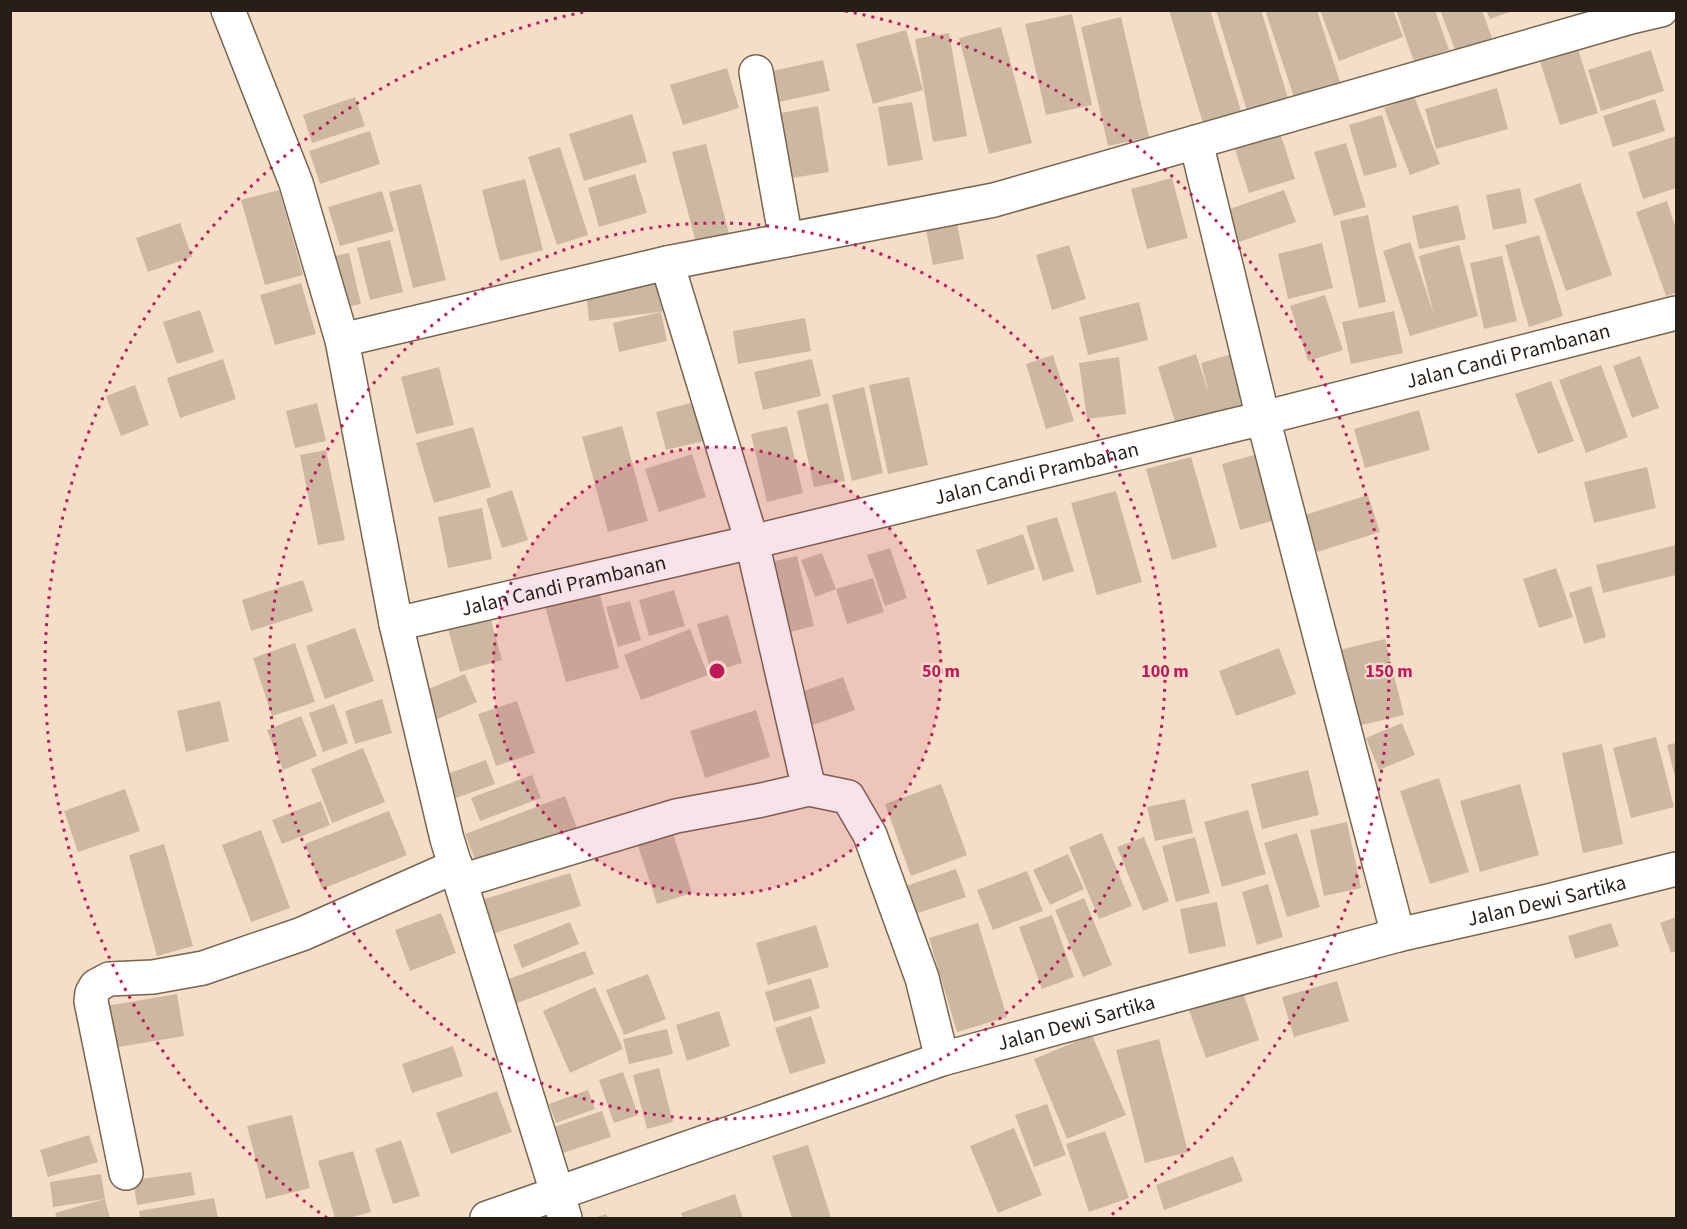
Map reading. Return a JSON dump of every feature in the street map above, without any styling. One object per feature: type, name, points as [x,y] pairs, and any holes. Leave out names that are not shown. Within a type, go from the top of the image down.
[{"type":"street","points":[[228,10],[296,183],[342,340],[396,624],[458,874],[562,1207]]},
{"type":"street","points":[[342,340],[667,263],[994,200],[1661,10]]},
{"type":"street","points":[[756,72],[786,240]]},
{"type":"street","points":[[1196,142],[1263,418],[1398,935]]},
{"type":"street","points":[[667,263],[752,543],[809,789]]},
{"type":"street","name":"Jalan Candi Prambanan","points":[[396,624],[752,543],[1675,318]]},
{"type":"street","points":[[126,1173],[91,1001],[96,986],[109,980],[153,977],[203,968],[302,934],[458,874],[676,816],[809,789],[848,797],[870,835],[922,978],[942,1059]]},
{"type":"street","name":"Jalan Dewi Sartika","points":[[487,1218],[562,1207],[942,1059],[1398,935],[1677,869]]},
{"type":"building","points":[[1169,10],[1210,10],[1241,111],[1203,123]]},
{"type":"building","points":[[1216,10],[1261,10],[1289,101],[1248,114]]},
{"type":"building","points":[[1265,10],[1317,10],[1340,82],[1294,97]]},
{"type":"building","points":[[1320,10],[1393,10],[1403,37],[1339,61]]},
{"type":"building","points":[[1396,10],[1435,10],[1449,50],[1414,62]]},
{"type":"building","points":[[1440,10],[1482,10],[1492,38],[1456,52]]},
{"type":"building","points":[[1486,10],[1512,10],[1513,11],[1490,19]]},
{"type":"building","points":[[1072,14],[1092,105],[1046,115],[1025,24]]},
{"type":"building","points":[[1121,17],[1149,137],[1108,146],[1081,27]]},
{"type":"building","points":[[1001,27],[1032,143],[989,154],[959,38]]},
{"type":"building","points":[[906,30],[923,90],[873,104],[856,44]]},
{"type":"building","points":[[949,33],[967,136],[933,142],[915,39]]},
{"type":"building","points":[[1578,49],[1598,113],[1560,125],[1540,61]]},
{"type":"building","points":[[1651,50],[1664,91],[1601,111],[1588,70]]},
{"type":"building","points":[[823,60],[830,91],[779,102],[772,71]]},
{"type":"building","points":[[727,68],[739,108],[683,125],[670,85]]},
{"type":"building","points":[[1497,88],[1508,129],[1436,149],[1425,109]]},
{"type":"building","points":[[1414,96],[1440,164],[1410,175],[1384,108]]},
{"type":"building","points":[[355,97],[365,126],[312,143],[303,115]]},
{"type":"building","points":[[1655,99],[1665,131],[1613,147],[1603,116]]},
{"type":"building","points":[[912,102],[923,160],[888,166],[878,107]]},
{"type":"building","points":[[818,106],[829,172],[792,178],[781,113]]},
{"type":"building","points":[[632,114],[647,162],[584,181],[569,134]]},
{"type":"building","points":[[1382,115],[1397,167],[1364,176],[1349,125]]},
{"type":"building","points":[[1278,126],[1295,179],[1249,193],[1232,140]]},
{"type":"building","points":[[370,131],[380,164],[320,184],[309,151]]},
{"type":"building","points":[[1676,136],[1676,188],[1643,199],[1628,152]]},
{"type":"building","points":[[1346,143],[1366,207],[1334,216],[1314,152]]},
{"type":"building","points":[[706,144],[729,234],[696,243],[672,152]]},
{"type":"building","points":[[560,147],[588,235],[557,245],[528,157]]},
{"type":"building","points":[[635,174],[647,213],[599,227],[588,188]]},
{"type":"building","points":[[1172,178],[1188,238],[1147,249],[1131,189]]},
{"type":"building","points":[[525,179],[543,250],[500,261],[482,190]]},
{"type":"building","points":[[1580,183],[1612,275],[1566,291],[1534,199]]},
{"type":"building","points":[[421,184],[446,280],[413,288],[389,192]]},
{"type":"building","points":[[1520,188],[1527,223],[1493,230],[1486,195]]},
{"type":"building","points":[[279,190],[303,275],[265,285],[241,200]]},
{"type":"building","points":[[1284,190],[1296,222],[1233,244],[1221,212]]},
{"type":"building","points":[[382,191],[394,231],[340,246],[328,207]]},
{"type":"building","points":[[1667,201],[1676,229],[1676,293],[1666,296],[1636,212]]},
{"type":"building","points":[[1458,205],[1466,239],[1419,249],[1412,216]]},
{"type":"building","points":[[955,213],[964,259],[933,265],[924,220]]},
{"type":"building","points":[[1368,215],[1386,302],[1359,308],[1340,221]]},
{"type":"building","points":[[180,223],[192,257],[148,272],[136,238]]},
{"type":"building","points":[[1539,235],[1563,316],[1529,327],[1505,245]]},
{"type":"building","points":[[390,240],[403,292],[370,300],[357,248]]},
{"type":"building","points":[[1410,242],[1434,315],[1419,256],[1459,245],[1478,316],[1410,336],[1383,251]]},
{"type":"building","points":[[1322,243],[1333,288],[1288,299],[1278,254]]},
{"type":"building","points":[[1069,245],[1086,299],[1052,310],[1036,255]]},
{"type":"building","points":[[349,253],[361,304],[337,309],[325,258]]},
{"type":"building","points":[[1502,256],[1517,321],[1484,329],[1470,263]]},
{"type":"building","points":[[663,281],[666,311],[589,321],[586,292]]},
{"type":"building","points":[[301,283],[316,334],[275,345],[260,295]]},
{"type":"building","points":[[1325,295],[1343,350],[1308,361],[1290,306]]},
{"type":"building","points":[[1139,302],[1148,340],[1088,355],[1079,317]]},
{"type":"building","points":[[200,310],[214,352],[177,364],[163,322]]},
{"type":"building","points":[[1394,311],[1403,353],[1351,364],[1342,322]]},
{"type":"building","points":[[661,312],[667,341],[619,352],[613,323]]},
{"type":"building","points":[[805,318],[811,351],[738,364],[733,331]]},
{"type":"building","points":[[1196,354],[1210,397],[1201,363],[1232,354],[1248,409],[1178,431],[1158,367]]},
{"type":"building","points":[[1053,355],[1074,421],[1046,429],[1026,364]]},
{"type":"building","points":[[1640,356],[1659,408],[1632,418],[1613,366]]},
{"type":"building","points":[[1119,357],[1126,414],[1087,419],[1079,363]]},
{"type":"building","points":[[223,359],[236,399],[180,418],[167,378]]},
{"type":"building","points":[[812,359],[821,396],[763,410],[754,372]]},
{"type":"building","points":[[1601,365],[1628,437],[1586,453],[1559,380]]},
{"type":"building","points":[[439,367],[454,425],[416,434],[401,377]]},
{"type":"building","points":[[909,377],[928,465],[888,474],[869,385]]},
{"type":"building","points":[[1551,381],[1574,441],[1538,454],[1515,394]]},
{"type":"building","points":[[135,385],[149,425],[121,436],[106,396]]},
{"type":"building","points":[[864,387],[883,473],[852,481],[832,395]]},
{"type":"building","points":[[694,402],[704,441],[666,450],[656,412]]},
{"type":"building","points":[[317,403],[326,441],[295,448],[286,411]]},
{"type":"building","points":[[828,403],[845,481],[814,487],[797,411]]},
{"type":"building","points":[[1419,410],[1430,450],[1365,468],[1354,429]]},
{"type":"building","points":[[622,426],[648,521],[608,532],[582,437]]},
{"type":"building","points":[[787,426],[803,493],[767,502],[751,434]]},
{"type":"building","points":[[473,427],[491,487],[434,503],[416,443]]},
{"type":"building","points":[[326,450],[345,540],[318,545],[300,455]]},
{"type":"building","points":[[1261,453],[1279,519],[1240,530],[1222,464]]},
{"type":"building","points":[[692,454],[706,497],[659,512],[645,469]]},
{"type":"building","points":[[1191,457],[1217,547],[1172,560],[1146,469]]},
{"type":"building","points":[[1647,467],[1656,508],[1594,523],[1584,482]]},
{"type":"building","points":[[512,490],[528,540],[502,548],[486,499]]},
{"type":"building","points":[[1116,491],[1142,582],[1097,595],[1071,503]]},
{"type":"building","points":[[1368,495],[1380,532],[1317,552],[1305,515]]},
{"type":"building","points":[[482,508],[492,559],[448,568],[438,517]]},
{"type":"building","points":[[1057,517],[1074,571],[1043,581],[1026,526]]},
{"type":"building","points":[[1023,534],[1035,569],[988,585],[976,550]]},
{"type":"building","points":[[1676,545],[1676,575],[1603,593],[1596,565]]},
{"type":"building","points":[[890,548],[907,598],[885,606],[867,555]]},
{"type":"building","points":[[822,553],[836,589],[815,597],[801,560]]},
{"type":"building","points":[[797,556],[814,626],[778,635],[761,564]]},
{"type":"building","points":[[1556,568],[1573,617],[1539,628],[1523,579]]},
{"type":"building","points":[[873,578],[884,612],[847,624],[836,589]]},
{"type":"building","points":[[303,580],[313,611],[251,631],[242,600]]},
{"type":"building","points":[[1591,586],[1606,637],[1584,644],[1569,593]]},
{"type":"building","points":[[674,590],[685,626],[649,636],[639,600]]},
{"type":"building","points":[[599,591],[619,668],[566,682],[545,606]]},
{"type":"building","points":[[630,601],[641,640],[618,647],[606,607]]},
{"type":"building","points":[[489,613],[502,660],[460,672],[447,625]]},
{"type":"building","points":[[728,615],[742,663],[711,672],[697,624]]},
{"type":"building","points":[[355,628],[374,681],[325,699],[306,646]]},
{"type":"building","points":[[690,629],[708,675],[641,700],[624,655]]},
{"type":"building","points":[[1385,639],[1404,715],[1349,728],[1331,652]]},
{"type":"building","points":[[295,643],[315,702],[272,716],[253,658]]},
{"type":"building","points":[[1279,648],[1296,694],[1236,716],[1219,671]]},
{"type":"building","points":[[465,674],[477,702],[433,721],[421,692]]},
{"type":"building","points":[[843,677],[855,710],[813,725],[801,692]]},
{"type":"building","points":[[382,699],[392,733],[355,744],[345,711]]},
{"type":"building","points":[[220,701],[229,741],[186,752],[177,711]]},
{"type":"building","points":[[517,701],[535,753],[496,766],[478,714]]},
{"type":"building","points":[[334,704],[348,743],[323,752],[309,713]]},
{"type":"building","points":[[756,710],[770,757],[705,778],[690,731]]},
{"type":"building","points":[[301,716],[317,756],[283,770],[267,730]]},
{"type":"building","points":[[1402,723],[1415,755],[1379,770],[1366,738]]},
{"type":"building","points":[[1656,737],[1674,807],[1631,818],[1613,748]]},
{"type":"building","points":[[1676,743],[1676,781],[1667,745]]},
{"type":"building","points":[[1602,744],[1623,844],[1583,853],[1562,753]]},
{"type":"building","points":[[363,748],[385,802],[332,823],[311,769]]},
{"type":"building","points":[[486,760],[495,784],[445,802],[436,778]]},
{"type":"building","points":[[1308,770],[1319,815],[1262,829],[1251,784]]},
{"type":"building","points":[[532,775],[541,798],[480,821],[471,798]]},
{"type":"building","points":[[1439,778],[1469,872],[1430,884],[1400,791]]},
{"type":"building","points":[[941,784],[967,855],[911,876],[885,804]]},
{"type":"building","points":[[1520,784],[1539,855],[1480,872],[1460,801]]},
{"type":"building","points":[[125,789],[140,831],[78,852],[64,811]]},
{"type":"building","points":[[565,796],[577,828],[477,865],[465,834]]},
{"type":"building","points":[[1185,799],[1193,833],[1155,841],[1147,807]]},
{"type":"building","points":[[321,801],[330,825],[282,844],[272,820]]},
{"type":"building","points":[[1248,810],[1266,874],[1222,887],[1204,822]]},
{"type":"building","points":[[389,811],[407,855],[322,889],[305,844]]},
{"type":"building","points":[[669,821],[692,893],[657,904],[634,833]]},
{"type":"building","points":[[1347,822],[1361,888],[1324,896],[1310,830]]},
{"type":"building","points":[[261,830],[290,908],[251,922],[222,845]]},
{"type":"building","points":[[1102,833],[1132,906],[1099,919],[1069,847]]},
{"type":"building","points":[[1297,833],[1320,907],[1287,917],[1264,843]]},
{"type":"building","points":[[1144,837],[1169,901],[1143,911],[1117,847]]},
{"type":"building","points":[[1195,837],[1210,893],[1176,902],[1162,846]]},
{"type":"building","points":[[164,844],[193,946],[157,956],[129,855]]},
{"type":"building","points":[[1068,854],[1084,889],[1050,905],[1033,870]]},
{"type":"building","points":[[956,869],[966,897],[909,916],[900,888]]},
{"type":"building","points":[[1027,871],[1043,911],[993,930],[977,890]]},
{"type":"building","points":[[570,873],[581,906],[495,933],[484,899]]},
{"type":"building","points":[[1268,884],[1283,937],[1257,945],[1242,892]]},
{"type":"building","points":[[1084,898],[1112,965],[1083,977],[1055,910]]},
{"type":"building","points":[[1217,902],[1226,946],[1189,954],[1180,909]]},
{"type":"building","points":[[441,913],[456,953],[410,971],[395,930]]},
{"type":"building","points":[[1052,915],[1074,977],[1042,989],[1019,927]]},
{"type":"building","points":[[1676,917],[1676,951],[1671,953],[1660,923]]},
{"type":"building","points":[[570,922],[579,944],[522,968],[513,945]]},
{"type":"building","points":[[978,923],[1007,1017],[957,1032],[929,938]]},
{"type":"building","points":[[1611,923],[1619,946],[1575,959],[1568,936]]},
{"type":"building","points":[[816,925],[829,967],[768,985],[756,943]]},
{"type":"building","points":[[585,951],[594,974],[512,1005],[503,981]]},
{"type":"building","points":[[648,974],[666,1019],[624,1035],[606,990]]},
{"type":"building","points":[[811,978],[820,1008],[774,1022],[765,992]]},
{"type":"building","points":[[1337,981],[1349,1021],[1294,1037],[1282,997]]},
{"type":"building","points":[[595,987],[623,1049],[570,1073],[543,1011]]},
{"type":"building","points":[[1243,992],[1259,1040],[1206,1058],[1189,1010]]},
{"type":"building","points":[[177,994],[184,1036],[107,1049],[100,1007]]},
{"type":"building","points":[[719,1011],[730,1046],[687,1061],[676,1025]]},
{"type":"building","points":[[811,1016],[826,1063],[790,1074],[775,1028]]},
{"type":"building","points":[[667,1029],[673,1054],[629,1064],[623,1039]]},
{"type":"building","points":[[1092,1035],[1126,1115],[1067,1139],[1034,1059]]},
{"type":"building","points":[[1159,1039],[1188,1152],[1145,1163],[1116,1050]]},
{"type":"building","points":[[453,1046],[463,1076],[412,1093],[402,1064]]},
{"type":"building","points":[[659,1068],[673,1122],[647,1129],[633,1075]]},
{"type":"building","points":[[623,1072],[638,1115],[614,1123],[599,1080]]},
{"type":"building","points":[[588,1090],[595,1109],[556,1123],[549,1104]]},
{"type":"building","points":[[497,1091],[512,1132],[451,1154],[436,1113]]},
{"type":"building","points":[[1047,1104],[1066,1155],[1034,1167],[1015,1115]]},
{"type":"building","points":[[602,1111],[611,1137],[557,1155],[548,1129]]},
{"type":"building","points":[[292,1115],[310,1188],[266,1199],[247,1126]]},
{"type":"building","points":[[1014,1128],[1042,1195],[998,1213],[970,1146]]},
{"type":"building","points":[[1105,1131],[1129,1198],[1089,1212],[1066,1144]]},
{"type":"building","points":[[89,1135],[98,1162],[48,1177],[40,1150]]},
{"type":"building","points":[[401,1140],[420,1196],[393,1204],[375,1149]]},
{"type":"building","points":[[808,1145],[831,1218],[792,1218],[772,1156]]},
{"type":"building","points":[[353,1151],[371,1212],[349,1218],[335,1218],[318,1161]]},
{"type":"building","points":[[1233,1156],[1243,1181],[1164,1210],[1156,1185]]},
{"type":"building","points":[[191,1172],[195,1195],[137,1205],[133,1180]]},
{"type":"building","points":[[101,1174],[105,1199],[53,1207],[50,1182]]},
{"type":"building","points":[[735,1194],[743,1218],[683,1218],[681,1213]]},
{"type":"building","points":[[214,1198],[218,1218],[140,1218],[139,1211]]},
{"type":"building","points":[[105,1199],[110,1218],[57,1218],[55,1213]]},
{"type":"building","points":[[606,1214],[608,1218],[594,1218]]}]
